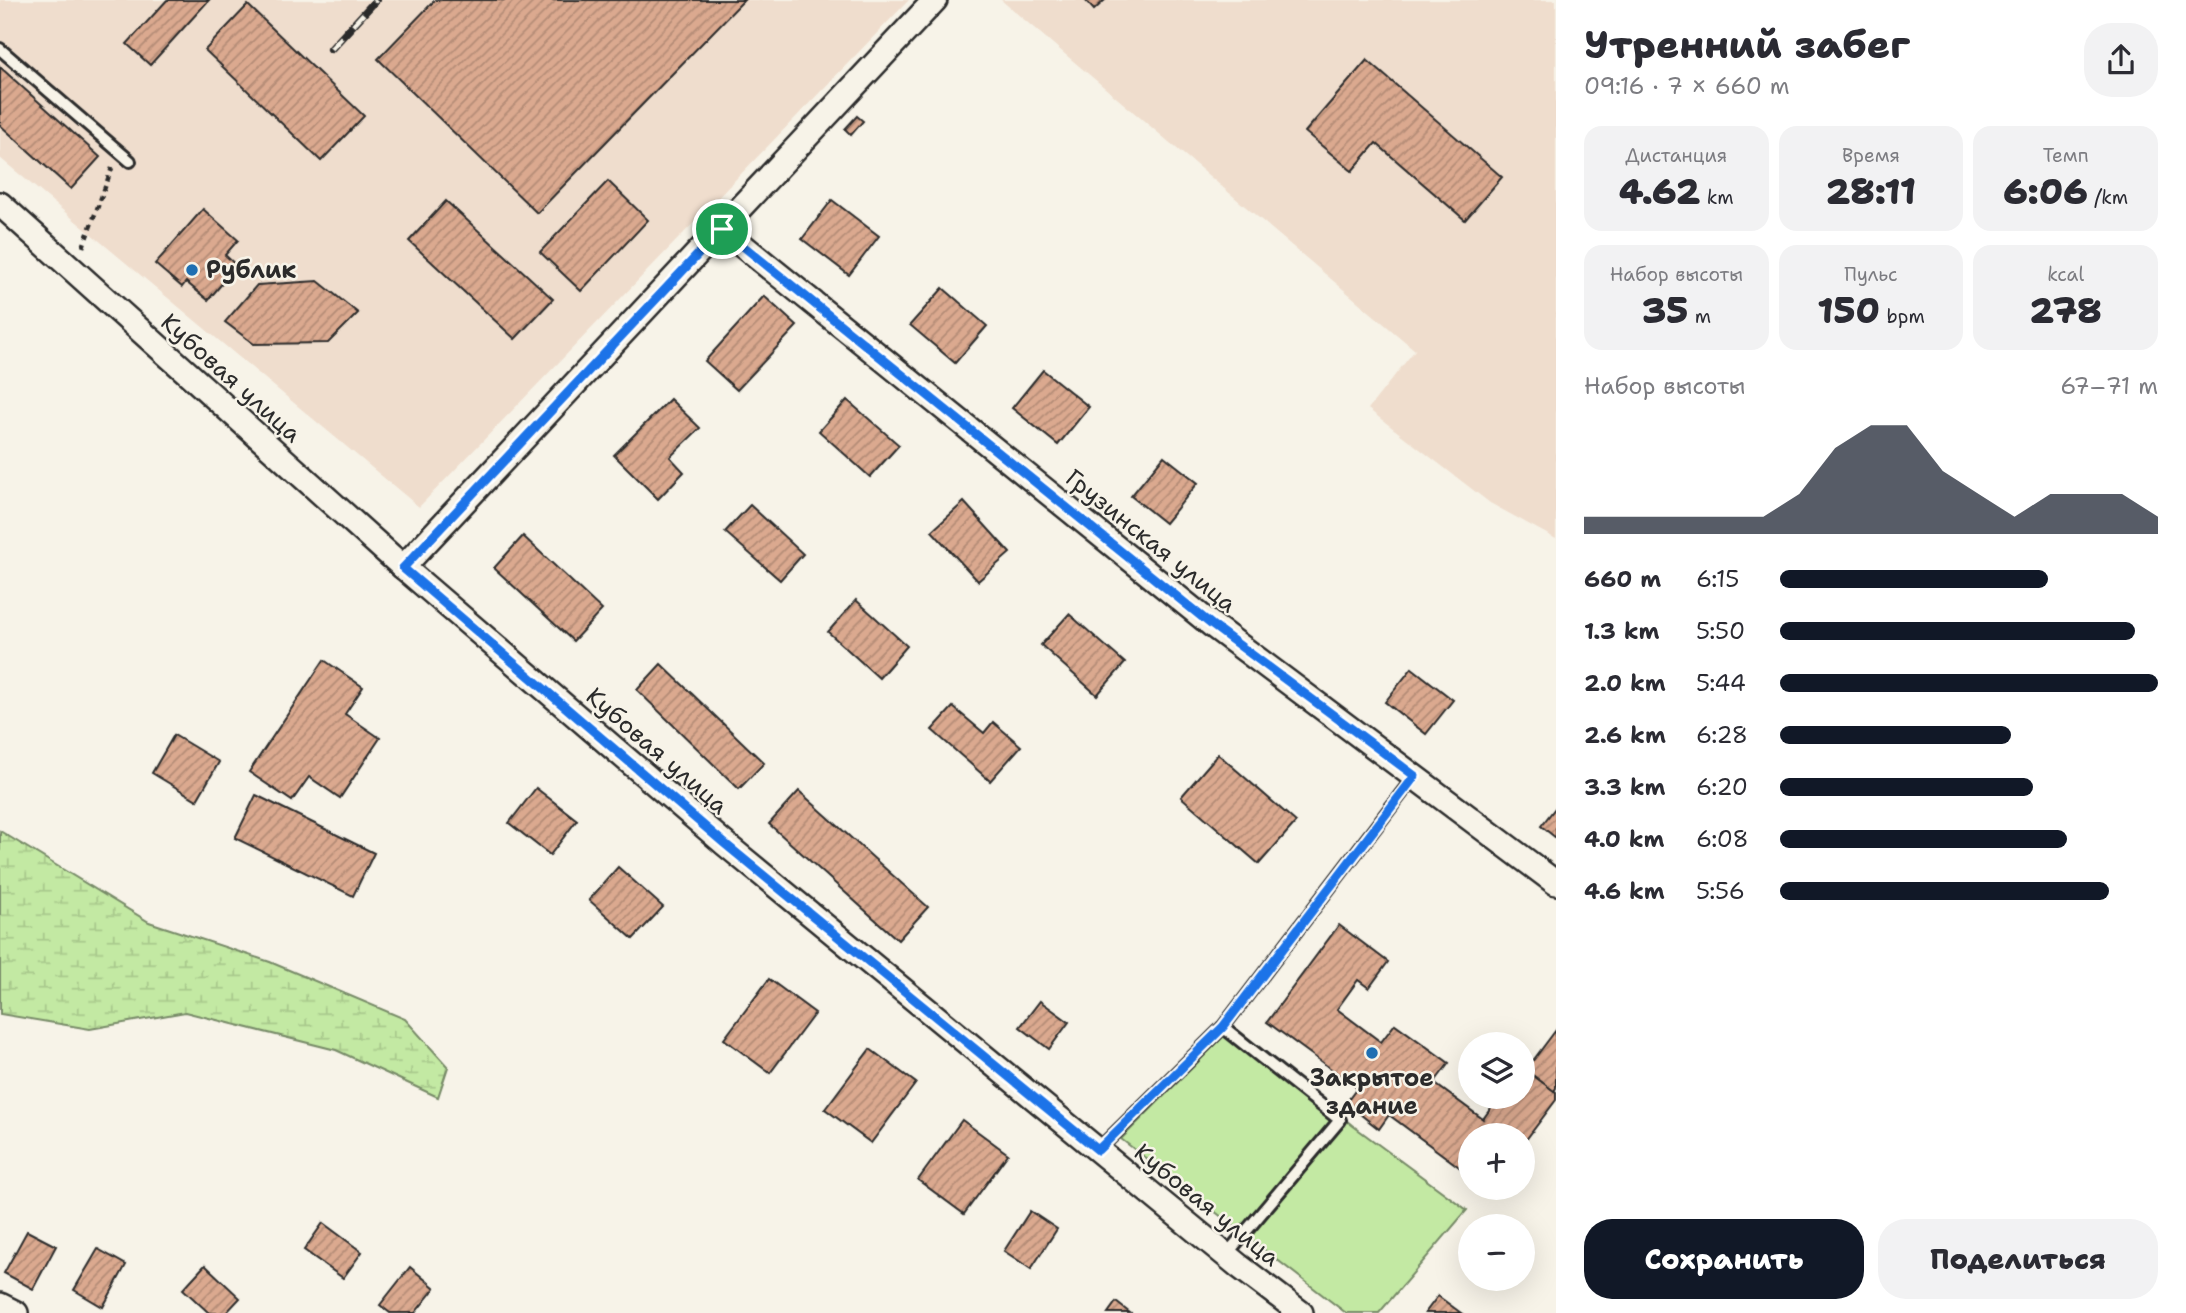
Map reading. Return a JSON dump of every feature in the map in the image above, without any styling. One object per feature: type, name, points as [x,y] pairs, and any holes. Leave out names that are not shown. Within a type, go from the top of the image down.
[{"type":"street","points":[[403,568],[935,0]]},
{"type":"street","name":"Кубовая улица","points":[[0,204],[403,568],[724,843],[1226,1255],[1301,1313]]},
{"type":"street","name":"Грузинская улица","points":[[722,229],[1212,625],[1556,883]]},
{"type":"street","points":[[0,1305],[16,1313]]},
{"type":"lane","points":[[0,49],[130,161]]},
{"type":"lane","points":[[1098,1150],[1223,1027],[1415,776]]},
{"type":"lane","points":[[1223,1027],[1340,1120],[1226,1255]]},
{"type":"path","points":[[83,247],[118,150]]},
{"type":"shaded area","points":[[0,0],[909,0],[419,507],[0,158]]},
{"type":"shaded area","points":[[1001,0],[1556,0],[1556,539],[1490,503],[1368,409],[1415,350]]},
{"type":"green space","points":[[0,831],[149,922],[270,962],[405,1019],[448,1067],[438,1097],[336,1050],[185,1012],[90,1029],[0,1014]]},
{"type":"green space","points":[[1233,1027],[1352,1125],[1467,1210],[1464,1214],[1458,1214],[1458,1221],[1379,1313],[1346,1313],[1121,1139]]},
{"type":"building","points":[[167,0],[209,0],[150,65],[127,44]]},
{"type":"building","points":[[435,0],[744,0],[537,213],[378,59]]},
{"type":"building","points":[[1085,0],[1105,0],[1094,10]]},
{"type":"building","points":[[248,5],[364,116],[321,161],[205,50]]},
{"type":"building","points":[[1367,60],[1502,177],[1465,220],[1376,143],[1352,171],[1305,132]]},
{"type":"building","points":[[0,67],[100,157],[71,189],[0,125]]},
{"type":"building","points":[[857,116],[863,121],[851,135],[845,129]]},
{"type":"building","points":[[608,181],[648,220],[581,291],[540,252]]},
{"type":"building","points":[[832,200],[879,236],[849,275],[802,239]]},
{"type":"building","points":[[446,201],[553,299],[515,339],[409,241]]},
{"type":"building","points":[[203,209],[238,240],[225,255],[237,266],[208,300],[186,282],[182,287],[155,264]]},
{"type":"building","points":[[318,281],[358,313],[328,343],[254,344],[225,322],[257,285]]},
{"type":"building","points":[[943,288],[987,326],[955,363],[910,325]]},
{"type":"building","points":[[764,296],[797,326],[737,390],[705,361]]},
{"type":"building","points":[[1043,370],[1089,407],[1058,445],[1012,408]]},
{"type":"building","points":[[670,399],[700,428],[670,457],[684,472],[658,499],[614,455]]},
{"type":"building","points":[[847,400],[899,445],[870,477],[819,431]]},
{"type":"building","points":[[1164,456],[1198,483],[1165,523],[1131,496]]},
{"type":"building","points":[[964,502],[1010,553],[978,581],[932,531]]},
{"type":"building","points":[[750,505],[803,554],[780,580],[725,532]]},
{"type":"building","points":[[523,536],[602,610],[573,641],[494,568]]},
{"type":"building","points":[[856,600],[907,646],[879,678],[828,632]]},
{"type":"building","points":[[1069,614],[1125,663],[1097,695],[1041,645]]},
{"type":"building","points":[[324,660],[363,687],[345,714],[380,738],[340,798],[309,777],[292,801],[249,772]]},
{"type":"building","points":[[661,664],[764,763],[739,789],[637,690]]},
{"type":"building","points":[[1412,668],[1453,700],[1426,734],[1385,702]]},
{"type":"building","points":[[953,707],[984,733],[993,722],[1021,746],[990,781],[932,730]]},
{"type":"building","points":[[174,735],[219,762],[197,800],[152,773]]},
{"type":"building","points":[[1218,754],[1296,822],[1259,864],[1181,797]]},
{"type":"building","points":[[536,788],[577,820],[550,855],[509,823]]},
{"type":"building","points":[[799,791],[928,907],[898,940],[769,824]]},
{"type":"building","points":[[256,795],[374,853],[353,896],[235,838]]},
{"type":"building","points":[[1556,807],[1556,838],[1541,826]]},
{"type":"building","points":[[618,867],[663,907],[633,939],[589,900]]},
{"type":"building","name":"Закрытое здание","points":[[1339,925],[1388,962],[1369,988],[1358,980],[1337,1009],[1381,1042],[1395,1024],[1449,1063],[1434,1083],[1458,1101],[1458,1109],[1469,1109],[1483,1119],[1490,1109],[1535,1109],[1535,1077],[1556,1092],[1556,1100],[1535,1128],[1535,1123],[1458,1123],[1458,1166],[1389,1115],[1379,1129],[1346,1103],[1357,1088],[1267,1022]]},
{"type":"building","points":[[769,979],[815,1013],[770,1073],[724,1039]]},
{"type":"building","points":[[1040,1001],[1069,1022],[1049,1049],[1020,1027]]},
{"type":"building","points":[[1556,1030],[1554,1091],[1535,1077],[1535,1058]]},
{"type":"building","points":[[870,1049],[916,1083],[871,1143],[825,1109]]},
{"type":"building","points":[[962,1120],[1008,1154],[964,1214],[918,1180]]},
{"type":"building","points":[[1030,1211],[1057,1229],[1031,1269],[1004,1251]]},
{"type":"building","points":[[323,1223],[362,1252],[343,1278],[304,1250]]},
{"type":"building","points":[[27,1231],[56,1246],[33,1289],[4,1273]]},
{"type":"building","points":[[98,1249],[126,1265],[103,1307],[74,1290]]},
{"type":"building","points":[[205,1265],[240,1298],[226,1313],[209,1313],[183,1289]]},
{"type":"building","points":[[410,1267],[435,1288],[415,1313],[390,1313],[380,1305]]},
{"type":"building","points":[[1438,1296],[1461,1313],[1425,1313]]},
{"type":"building","points":[[1116,1302],[1130,1313],[1108,1313]]},
{"type":"railway","points":[[331,49],[376,0]]},
{"type":"place","name":"Рублик","points":[[192,270]]},
{"type":"place","name":"Закрытое здание","points":[[1372,1053]]},
{"type":"route","points":[[722,229],[1212,625],[1415,776],[1223,1027],[1098,1150],[724,843],[403,568],[722,229]]}]
